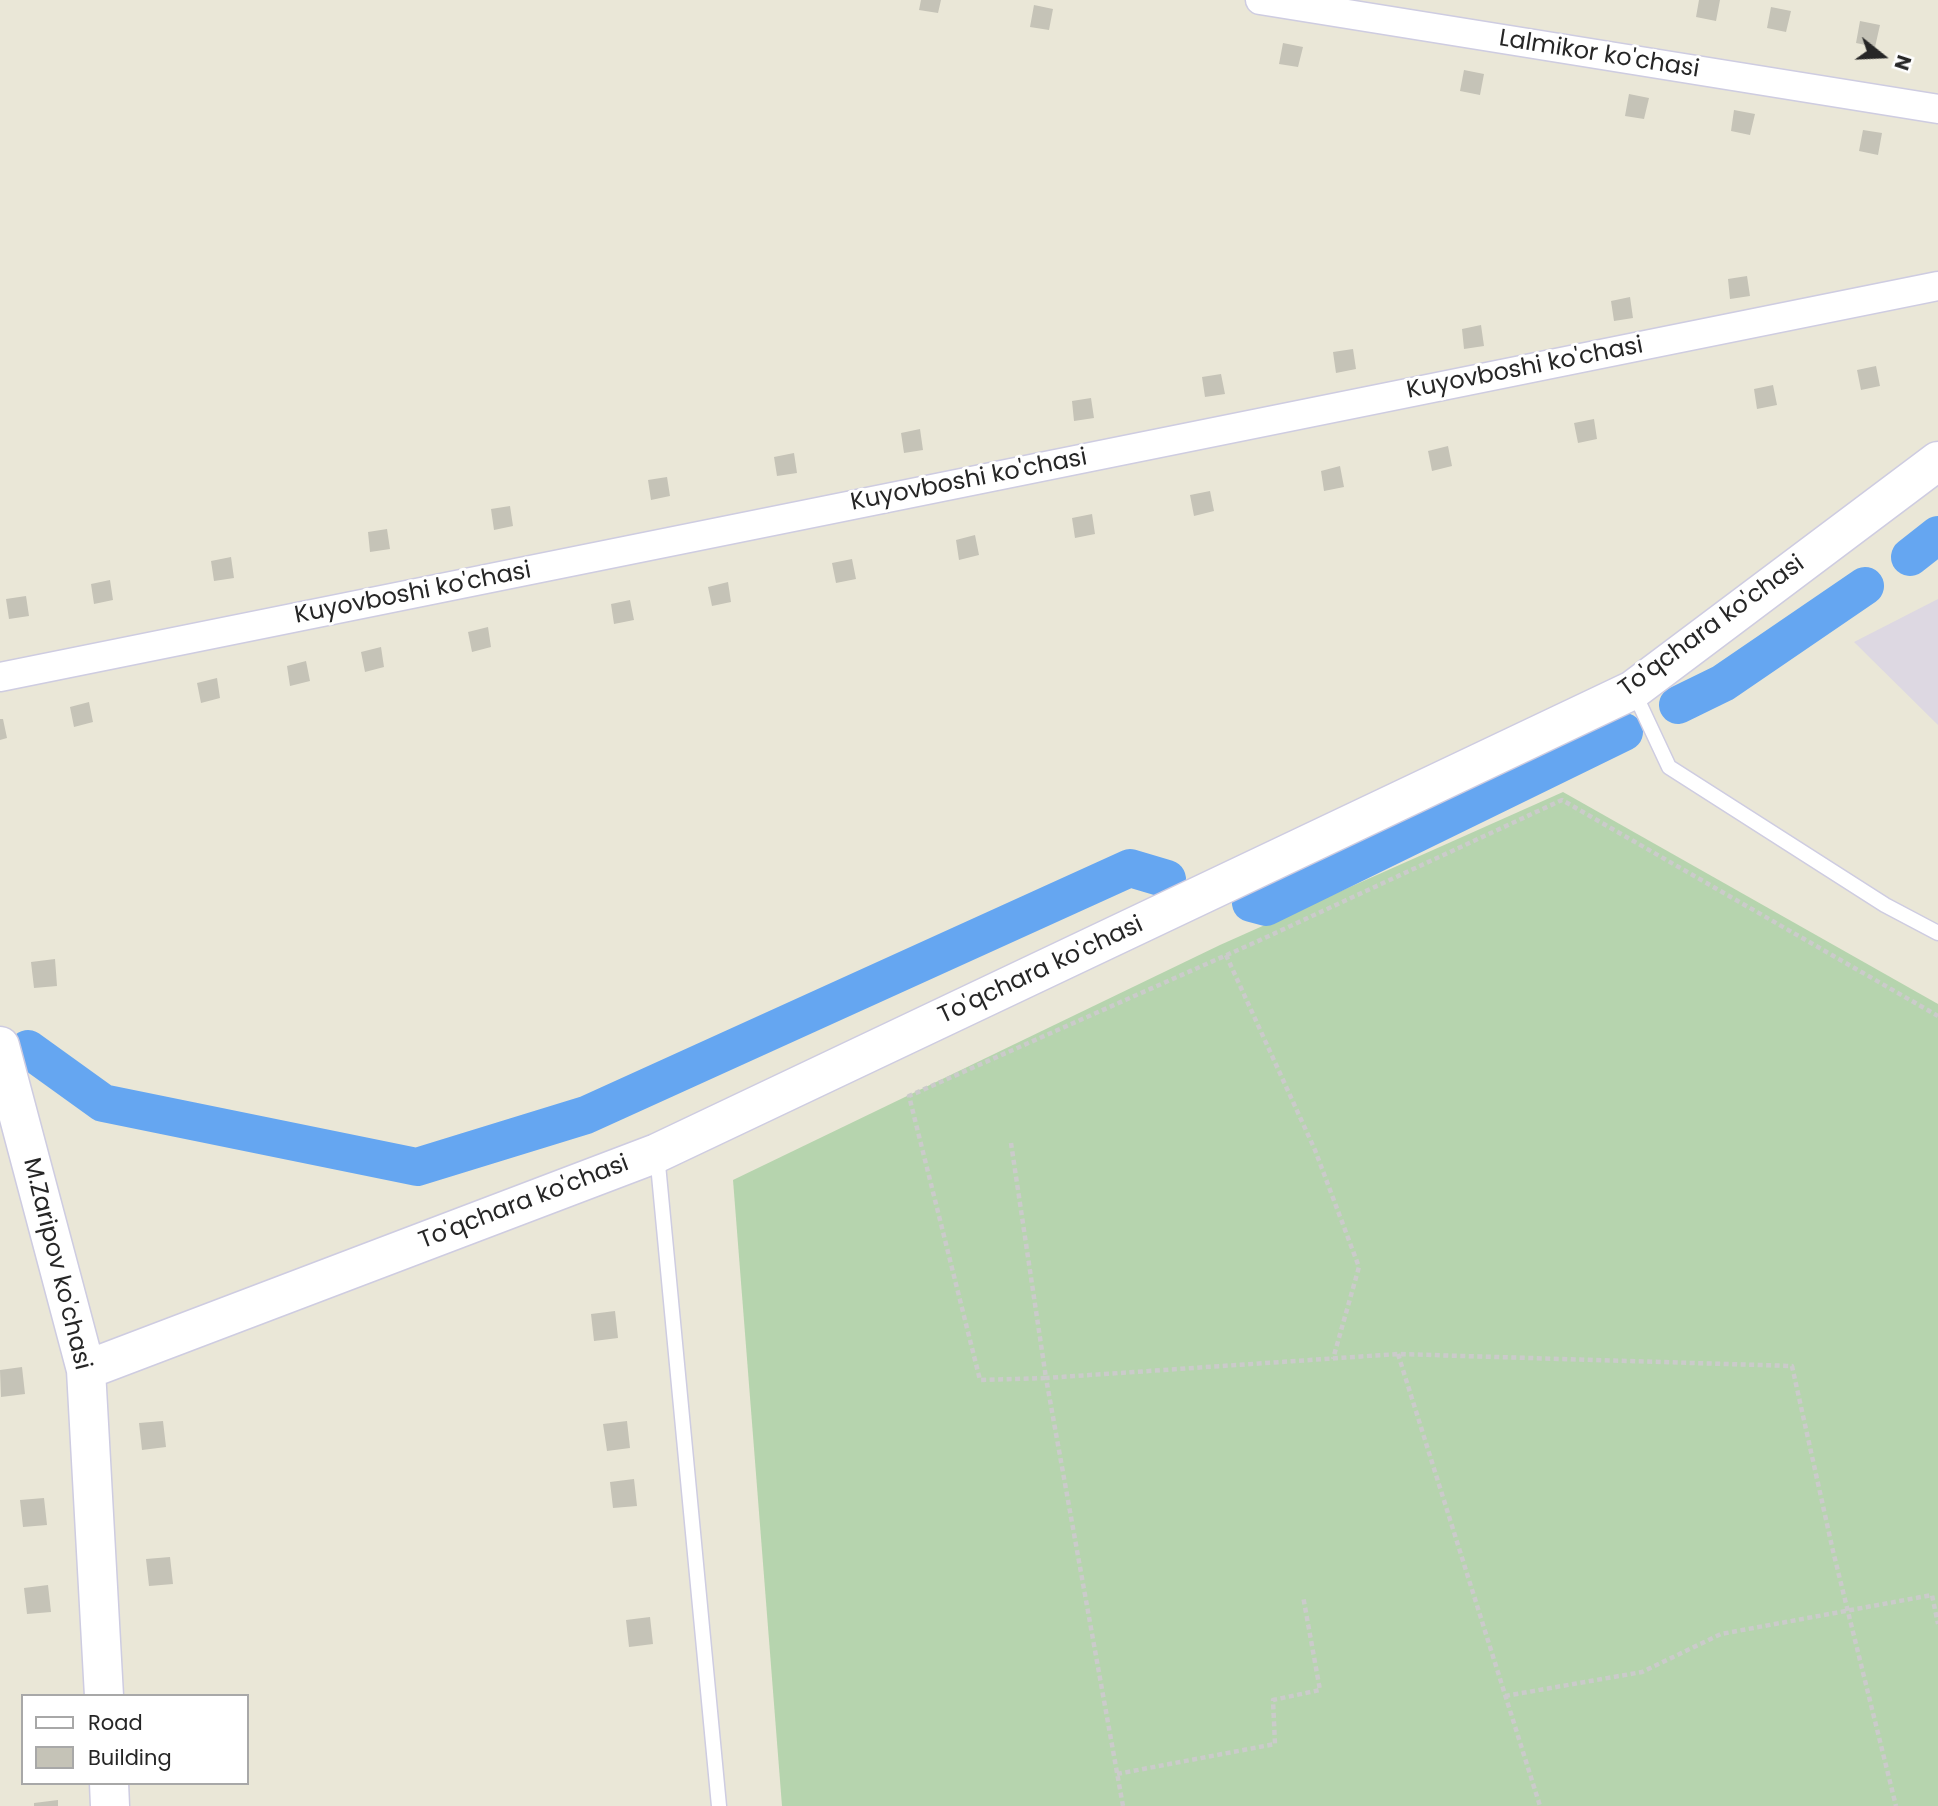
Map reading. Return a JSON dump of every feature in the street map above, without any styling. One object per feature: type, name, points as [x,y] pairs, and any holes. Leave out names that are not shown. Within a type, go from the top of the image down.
[{"type":"street","name":"Lalmikor ko'chasi","points":[[1260,0],[1938,110]]},
{"type":"street","name":"Kuyovboshi ko'chasi","points":[[0,677],[1938,286]]},
{"type":"street","name":"To'qchara ko'chasi","points":[[86,1370],[657,1153],[1633,690],[1938,461]]},
{"type":"street","name":"M.Zaripov ko'chasi","points":[[0,1048],[86,1370],[104,1694]]},
{"type":"street","points":[[108,1785],[110,1806]]},
{"type":"lane","points":[[1633,690],[1669,767],[1885,905],[1938,933]]},
{"type":"lane","points":[[657,1153],[719,1806]]},
{"type":"path","points":[[1896,1806],[1847,1609],[1792,1366],[1398,1354],[980,1381],[909,1096],[1226,955],[1562,800],[1938,1016]]},
{"type":"path","points":[[1226,955],[1315,1150],[1359,1267],[1333,1359]]},
{"type":"path","points":[[1011,1143],[1046,1378],[1123,1806]]},
{"type":"path","points":[[1398,1354],[1540,1806]]},
{"type":"path","points":[[1505,1696],[1642,1672],[1721,1634],[1847,1609],[1932,1595],[1938,1624]]},
{"type":"path","points":[[1117,1774],[1275,1744],[1273,1700],[1320,1690],[1303,1596]]},
{"type":"shaded area","points":[[1938,599],[1938,725],[1854,642]]},
{"type":"green space","points":[[1563,792],[1938,1004],[1938,1806],[782,1806],[733,1180],[1220,945]]},
{"type":"building","points":[[921,0],[941,0],[938,13],[919,10]]},
{"type":"building","points":[[1699,0],[1720,0],[1716,21],[1696,17]]},
{"type":"building","points":[[1034,5],[1053,9],[1049,30],[1030,27]]},
{"type":"building","points":[[1771,7],[1791,11],[1786,32],[1767,28]]},
{"type":"building","points":[[1860,21],[1880,25],[1875,47],[1856,43]]},
{"type":"building","points":[[1283,43],[1303,47],[1298,67],[1279,64]]},
{"type":"building","points":[[1464,70],[1484,74],[1480,95],[1460,91]]},
{"type":"building","points":[[1629,94],[1649,98],[1644,119],[1625,116]]},
{"type":"building","points":[[1734,110],[1755,114],[1750,135],[1731,131]]},
{"type":"building","points":[[1863,130],[1882,133],[1878,155],[1859,151]]},
{"type":"building","points":[[1747,276],[1750,296],[1730,299],[1728,279]]},
{"type":"building","points":[[1630,297],[1633,318],[1614,321],[1611,301]]},
{"type":"building","points":[[1481,325],[1484,346],[1464,349],[1462,329]]},
{"type":"building","points":[[1353,349],[1356,369],[1336,373],[1333,352]]},
{"type":"building","points":[[1876,366],[1880,386],[1861,390],[1857,370]]},
{"type":"building","points":[[1221,374],[1225,394],[1205,397],[1202,377]]},
{"type":"building","points":[[1773,385],[1777,405],[1757,409],[1754,389]]},
{"type":"building","points":[[1091,398],[1094,418],[1074,421],[1072,401]]},
{"type":"building","points":[[1594,419],[1597,439],[1578,443],[1574,423]]},
{"type":"building","points":[[920,429],[923,450],[904,453],[901,433]]},
{"type":"building","points":[[1448,446],[1452,466],[1432,471],[1428,451]]},
{"type":"building","points":[[794,453],[797,473],[777,476],[774,457]]},
{"type":"building","points":[[1340,466],[1344,487],[1324,491],[1321,471]]},
{"type":"building","points":[[667,477],[670,496],[651,500],[648,480]]},
{"type":"building","points":[[1210,491],[1214,511],[1194,516],[1190,495]]},
{"type":"building","points":[[510,506],[513,526],[494,530],[491,509]]},
{"type":"building","points":[[1092,514],[1095,534],[1075,538],[1072,518]]},
{"type":"building","points":[[387,529],[390,549],[370,552],[368,532]]},
{"type":"building","points":[[975,535],[979,555],[959,560],[956,540]]},
{"type":"building","points":[[231,557],[234,578],[214,581],[211,561]]},
{"type":"building","points":[[852,559],[856,579],[836,583],[832,563]]},
{"type":"building","points":[[110,580],[113,600],[94,604],[91,584]]},
{"type":"building","points":[[728,582],[731,602],[712,606],[708,587]]},
{"type":"building","points":[[26,596],[29,616],[9,619],[6,599]]},
{"type":"building","points":[[630,600],[634,620],[614,624],[611,604]]},
{"type":"building","points":[[488,627],[491,647],[472,652],[468,632]]},
{"type":"building","points":[[381,647],[384,667],[365,672],[361,652]]},
{"type":"building","points":[[306,661],[310,681],[290,686],[287,666]]},
{"type":"building","points":[[217,678],[220,698],[201,703],[197,683]]},
{"type":"building","points":[[89,702],[93,722],[74,727],[70,707]]},
{"type":"building","points":[[0,719],[3,719],[7,738],[0,740]]},
{"type":"building","points":[[55,959],[57,986],[34,988],[31,962]]},
{"type":"building","points":[[615,1311],[618,1338],[594,1341],[591,1314]]},
{"type":"building","points":[[22,1367],[25,1394],[1,1397],[0,1370]]},
{"type":"building","points":[[163,1421],[166,1447],[142,1450],[139,1423]]},
{"type":"building","points":[[627,1421],[630,1448],[607,1451],[603,1424]]},
{"type":"building","points":[[634,1479],[637,1506],[613,1508],[610,1482]]},
{"type":"building","points":[[44,1498],[47,1525],[23,1527],[20,1500]]},
{"type":"building","points":[[170,1557],[173,1584],[149,1586],[146,1559]]},
{"type":"building","points":[[48,1585],[51,1612],[27,1614],[24,1588]]},
{"type":"building","points":[[650,1617],[653,1644],[629,1647],[626,1620]]},
{"type":"building","points":[[58,1800],[58,1806],[34,1806],[34,1803]]},
{"type":"waterway","points":[[1910,557],[1938,535]]},
{"type":"waterway","points":[[1678,705],[1723,683],[1865,586]]},
{"type":"waterway","points":[[1251,903],[1266,907],[1624,732]]},
{"type":"waterway","points":[[28,1049],[103,1103],[417,1167],[586,1115],[1130,868],[1167,879]]}]
